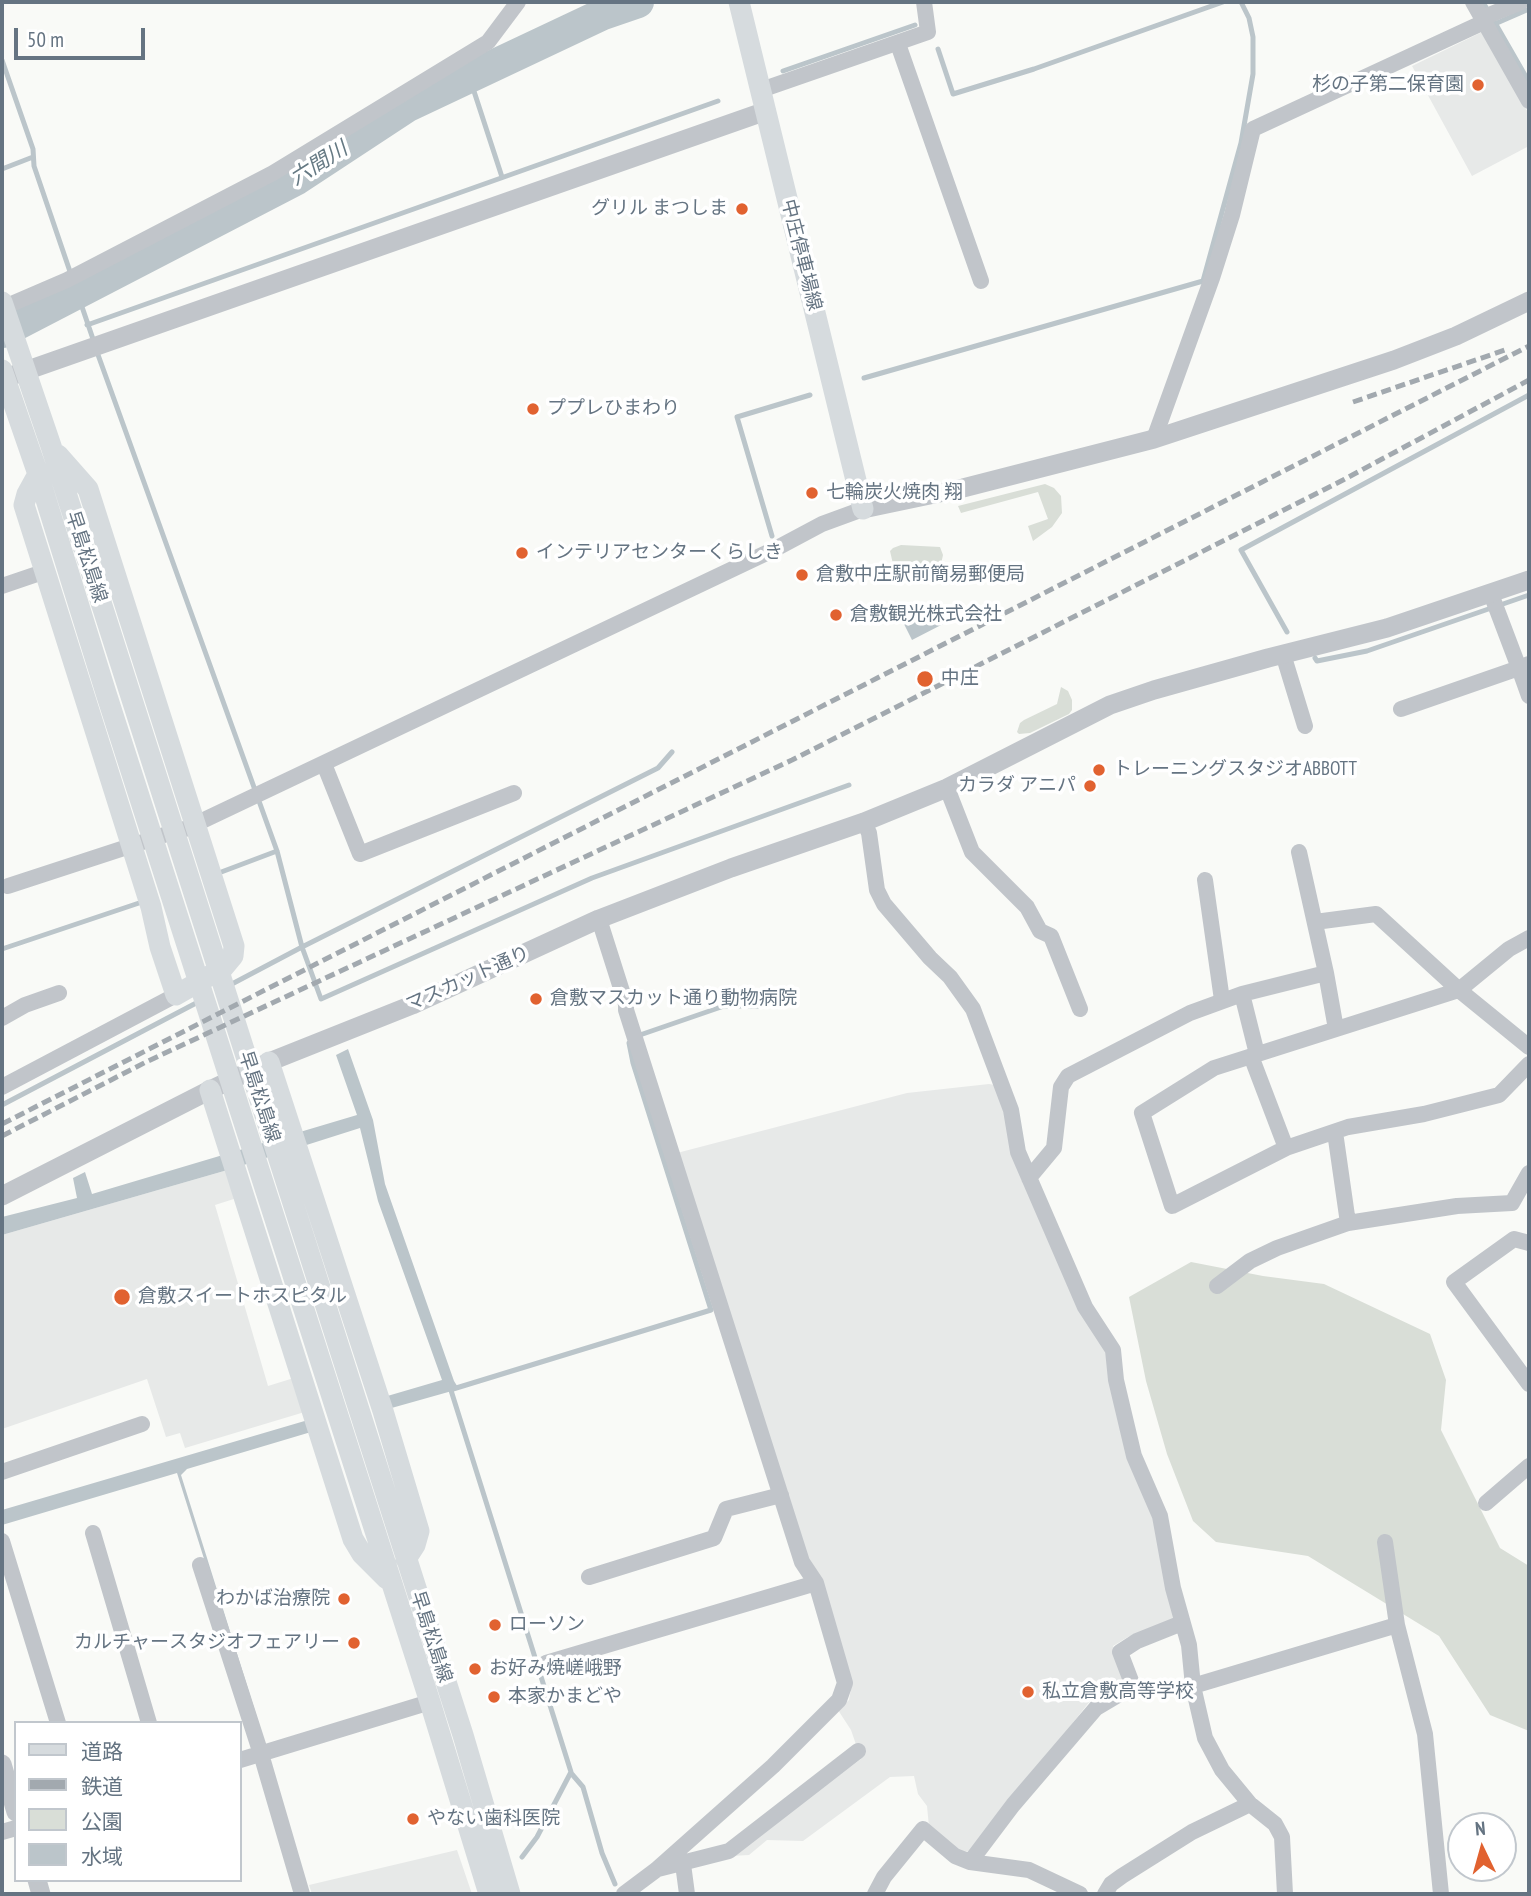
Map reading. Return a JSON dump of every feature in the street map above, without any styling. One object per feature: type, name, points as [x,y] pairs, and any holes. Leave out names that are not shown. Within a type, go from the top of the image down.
[{"type":"main road","name":"中庄停車場線","points":[[740,2],[863,509]]},
{"type":"main road","name":"早島松島線","points":[[3,308],[51,446],[320,1287],[463,1735],[510,1894]]},
{"type":"main road","name":"早島松島線","points":[[3,374],[430,1702],[489,1894]]},
{"type":"main road","points":[[37,474],[24,505],[132,845],[176,995],[223,968],[233,956],[234,946],[88,489],[51,446]]},
{"type":"main road","points":[[269,1062],[381,1405],[419,1531],[415,1545],[406,1559]]},
{"type":"main road","points":[[210,1090],[353,1539],[362,1554],[391,1583]]},
{"type":"street","points":[[3,308],[73,277],[273,173],[488,42],[518,2]]},
{"type":"street","points":[[3,374],[26,371],[95,347],[764,100],[928,33],[924,2]]},
{"type":"street","points":[[1473,2],[1487,20],[1529,101]]},
{"type":"street","points":[[1154,439],[1212,278],[1253,129],[1521,2]]},
{"type":"street","points":[[898,44],[981,281]]},
{"type":"street","points":[[8,886],[196,825],[777,548],[822,523],[863,509],[963,488],[1154,439],[1394,360],[1456,336],[1529,301]]},
{"type":"street","points":[[2,586],[47,571]]},
{"type":"street","name":"マスカット通り","points":[[2,1196],[269,1062],[412,1005],[600,919],[731,868],[864,822],[947,788],[1110,705],[1283,654],[1494,603],[1529,580]]},
{"type":"street","points":[[1494,603],[1524,666],[1529,696]]},
{"type":"street","points":[[1283,654],[1305,726]]},
{"type":"street","points":[[1401,709],[1524,666]]},
{"type":"street","points":[[324,764],[360,854],[514,793]]},
{"type":"street","points":[[947,788],[972,852],[1027,907],[1040,931],[1051,936],[1080,1009]]},
{"type":"street","points":[[864,822],[869,833],[877,890],[884,904],[950,977],[973,1009],[1011,1110],[1018,1152],[1085,1307],[1113,1350],[1116,1380],[1134,1456],[1160,1516],[1189,1645],[1193,1686],[1206,1738],[1222,1770],[1250,1804],[1275,1824],[1282,1837],[1284,1894]]},
{"type":"street","points":[[1299,852],[1336,1029]]},
{"type":"street","points":[[1205,880],[1222,1000]]},
{"type":"street","points":[[1315,922],[1376,914],[1459,990],[1529,1047]]},
{"type":"street","points":[[600,919],[634,1037],[802,1562],[816,1583],[845,1683],[839,1700],[774,1766],[656,1870],[624,1894]]},
{"type":"street","points":[[1529,938],[1509,949],[1459,990],[1214,1068],[1142,1113],[1171,1206],[1286,1148],[1348,1127],[1424,1114],[1499,1095],[1529,1064]]},
{"type":"street","points":[[1029,1178],[1055,1148],[1061,1087],[1068,1076],[1190,1013],[1222,1000],[1326,973]]},
{"type":"street","points":[[2,1018],[25,1005],[58,993]]},
{"type":"street","points":[[1242,994],[1254,1055],[1286,1148]]},
{"type":"street","points":[[2,1087],[176,995]]},
{"type":"street","points":[[1335,1132],[1348,1223]]},
{"type":"street","points":[[1217,1286],[1259,1257],[1348,1223],[1457,1206],[1512,1203],[1529,1172]]},
{"type":"street","points":[[1529,1243],[1514,1239],[1454,1282],[1529,1384]]},
{"type":"street","points":[[2,1472],[142,1424]]},
{"type":"street","points":[[1486,1503],[1529,1466]]},
{"type":"street","points":[[589,1577],[714,1538],[726,1509],[781,1495]]},
{"type":"street","points":[[93,1533],[148,1721]]},
{"type":"street","points":[[2,1541],[57,1721]]},
{"type":"street","points":[[1385,1542],[1398,1625],[1425,1734],[1441,1894]]},
{"type":"street","points":[[200,1565],[261,1754],[302,1894]]},
{"type":"street","points":[[546,1663],[816,1583]]},
{"type":"street","points":[[970,1862],[1013,1805],[1096,1707],[1133,1686],[1120,1652],[1137,1641],[1182,1623]]},
{"type":"street","points":[[1193,1686],[1398,1625]]},
{"type":"street","points":[[242,1759],[430,1702]]},
{"type":"street","points":[[656,1870],[729,1851],[858,1751]]},
{"type":"street","points":[[2,1764],[14,1805]]},
{"type":"street","points":[[1105,1894],[1111,1884],[1122,1875],[1168,1846],[1250,1804]]},
{"type":"street","points":[[875,1894],[884,1877],[923,1829],[955,1856],[970,1862],[1029,1870],[1080,1894]]},
{"type":"street","points":[[683,1864],[687,1894]]},
{"type":"shaded area","points":[[1482,32],[1529,114],[1529,146],[1472,176],[1412,66]]},
{"type":"shaded area","points":[[995,1085],[1111,1351],[1155,1507],[1176,1617],[1168,1623],[1128,1637],[1113,1646],[1126,1684],[1090,1701],[973,1851],[956,1853],[929,1827],[927,1806],[918,1794],[914,1776],[890,1777],[803,1841],[767,1840],[749,1855],[731,1856],[861,1759],[851,1730],[838,1710],[849,1700],[852,1682],[811,1570],[677,1153],[907,1093]]},
{"type":"shaded area","name":"倉敷スイートホスピタル","points":[[231,1169],[240,1197],[215,1205],[268,1386],[297,1377],[308,1411],[185,1448],[180,1433],[166,1437],[147,1379],[2,1429],[2,1235]]},
{"type":"shaded area","points":[[457,1850],[472,1894],[312,1894],[309,1885]]},
{"type":"green space","points":[[1045,484],[1054,488],[1061,496],[1062,513],[1052,527],[1033,541],[1028,526],[1048,519],[1038,492],[961,513],[958,506]]},
{"type":"green space","points":[[901,545],[940,547],[943,555],[941,564],[936,568],[928,568],[893,564],[890,551]]},
{"type":"green space","points":[[1061,687],[1068,691],[1072,700],[1069,714],[1030,733],[1019,734],[1017,732],[1020,723],[1057,704]]},
{"type":"green space","points":[[1191,1262],[1324,1284],[1430,1334],[1446,1380],[1441,1430],[1500,1548],[1529,1566],[1529,1731],[1490,1715],[1439,1636],[1308,1556],[1216,1542],[1193,1521],[1167,1454],[1146,1381],[1129,1297]]},
{"type":"water","points":[[937,607],[945,623],[912,640],[904,624]]},
{"type":"water","points":[[348,1049],[373,1120],[385,1184],[459,1389],[388,1409],[384,1397],[442,1380],[378,1201],[360,1128],[231,1169],[2,1235],[2,1217],[77,1198],[73,1178],[85,1172],[92,1194],[357,1115],[336,1055]]},
{"type":"water","points":[[308,1420],[311,1432],[187,1469],[181,1475],[265,1743],[262,1743],[177,1473],[2,1525],[2,1510]]},
{"type":"waterway","name":"六間川","points":[[2,332],[297,179],[408,106],[603,14],[638,2]]},
{"type":"waterway","points":[[938,49],[953,94],[1034,69],[1223,2]]},
{"type":"waterway","points":[[864,378],[1203,281],[1241,143],[1253,74],[1253,37],[1249,18],[1241,2]]},
{"type":"waterway","points":[[1483,2],[1489,13]]},
{"type":"waterway","points":[[1490,26],[1529,9]]},
{"type":"waterway","points":[[1494,21],[1529,82]]},
{"type":"waterway","points":[[783,71],[915,25]]},
{"type":"waterway","points":[[2,60],[33,149],[34,166],[94,342]]},
{"type":"waterway","points":[[469,76],[502,177]]},
{"type":"waterway","points":[[87,325],[718,101]]},
{"type":"waterway","points":[[2,169],[33,157]]},
{"type":"waterway","points":[[97,352],[277,851],[302,947],[230,985]]},
{"type":"waterway","points":[[772,536],[737,417],[810,395]]},
{"type":"waterway","points":[[1287,632],[1241,550],[1529,395]]},
{"type":"waterway","points":[[1315,658],[1317,661],[1367,651],[1529,595]]},
{"type":"waterway","points":[[672,752],[658,768],[302,947],[321,999],[592,878],[849,785]]},
{"type":"waterway","points":[[216,874],[277,851]]},
{"type":"waterway","points":[[2,949],[145,901]]},
{"type":"waterway","points":[[2,1105],[200,1001]]},
{"type":"waterway","points":[[637,1036],[724,1006],[766,1006]]},
{"type":"waterway","points":[[453,1389],[711,1310],[629,1043]]},
{"type":"waterway","points":[[449,1384],[571,1772],[537,1837],[522,1857]]},
{"type":"waterway","points":[[571,1773],[583,1787],[602,1853],[615,1884]]},
{"type":"railway","points":[[2,1124],[1529,346]]},
{"type":"railway","points":[[1353,402],[1505,350]]},
{"type":"railway","points":[[2,1136],[146,1062],[792,760],[1343,480],[1529,380]]},
{"type":"place","name":"杉の子第二保育園","points":[[1478,85]]},
{"type":"place","name":"グリル まつしま","points":[[742,209]]},
{"type":"place","name":"ププレひまわり","points":[[533,409]]},
{"type":"place","name":"七輪炭火焼肉 翔","points":[[812,493]]},
{"type":"place","name":"インテリアセンターくらしき","points":[[522,553]]},
{"type":"place","name":"倉敷中庄駅前簡易郵便局","points":[[802,575]]},
{"type":"place","name":"倉敷観光株式会社","points":[[836,615]]},
{"type":"place","name":"中庄","points":[[925,679]]},
{"type":"place","name":"トレーニングスタジオABBOTT","points":[[1099,770]]},
{"type":"place","name":"カラダ アニパ","points":[[1090,786]]},
{"type":"place","name":"倉敷マスカット通り動物病院","points":[[536,999]]},
{"type":"place","name":"倉敷スイートホスピタル","points":[[122,1297]]},
{"type":"place","name":"わかば治療院","points":[[344,1599]]},
{"type":"place","name":"ローソン","points":[[495,1625]]},
{"type":"place","name":"カルチャースタジオフェアリー","points":[[354,1643]]},
{"type":"place","name":"お好み焼嵯峨野","points":[[475,1669]]},
{"type":"place","name":"私立倉敷高等学校","points":[[1028,1692]]},
{"type":"place","name":"本家かまどや","points":[[494,1697]]},
{"type":"place","name":"やない歯科医院","points":[[413,1819]]}]
